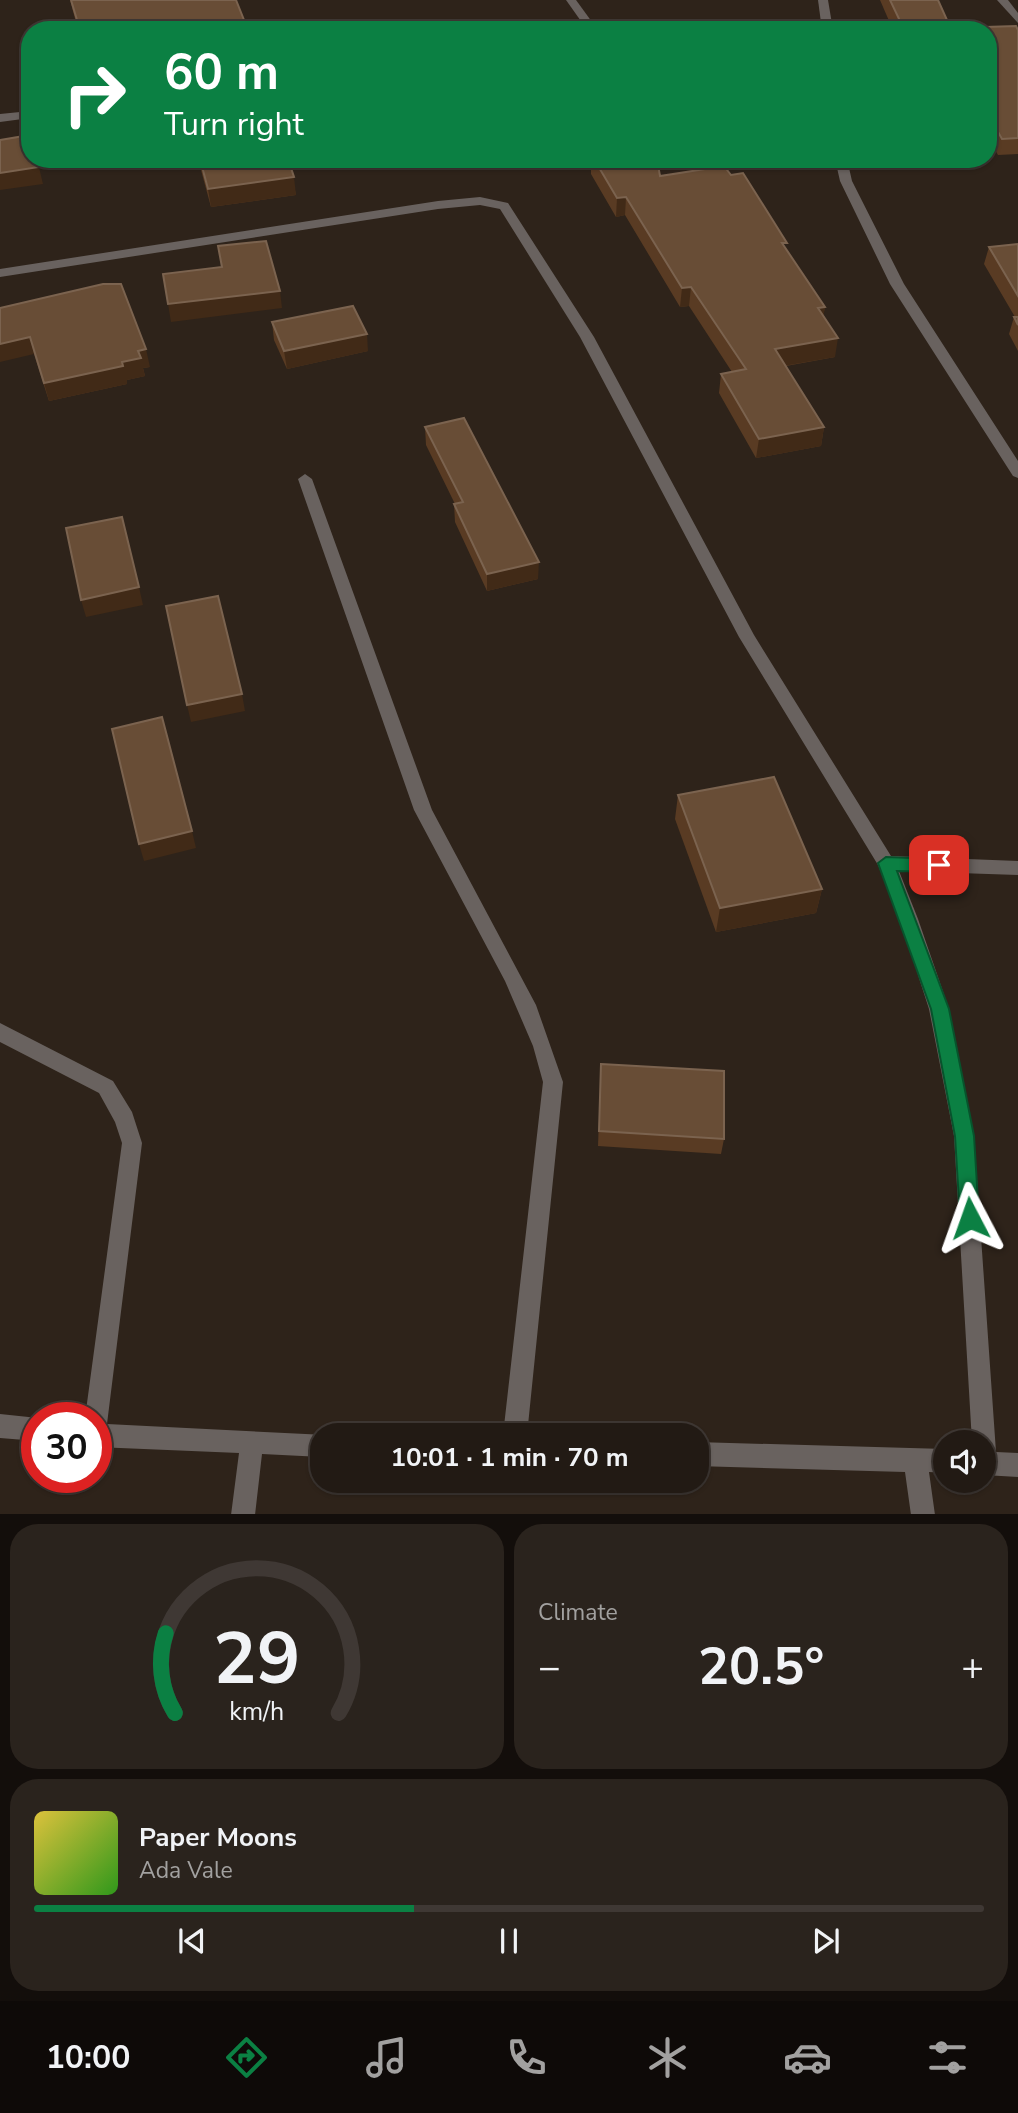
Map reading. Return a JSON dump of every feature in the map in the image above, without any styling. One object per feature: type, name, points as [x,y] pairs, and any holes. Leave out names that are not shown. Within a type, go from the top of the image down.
[{"type":"street","points":[[571,0],[586,21]]},
{"type":"street","points":[[823,0],[826,21]]},
{"type":"street","points":[[1002,0],[1018,20]]},
{"type":"street","points":[[0,118],[21,115]]},
{"type":"street","points":[[843,168],[846,181],[897,284],[1018,473]]},
{"type":"street","points":[[0,273],[438,205],[480,201],[505,206],[587,337],[747,637],[886,863],[940,1009],[964,1136],[982,1430]]},
{"type":"street","points":[[305,479],[423,810],[438,845],[517,988],[545,1047],[553,1082],[516,1423]]},
{"type":"street","points":[[886,863],[1018,869]]},
{"type":"street","points":[[0,1032],[106,1087],[125,1119],[132,1143],[99,1402]]},
{"type":"street","points":[[0,1426],[21,1428]]},
{"type":"street","points":[[112,1436],[310,1445]]},
{"type":"street","points":[[243,1514],[252,1443]]},
{"type":"street","points":[[709,1454],[933,1460]]},
{"type":"street","points":[[915,1459],[923,1514]]},
{"type":"street","points":[[996,1464],[1018,1465]]},
{"type":"building","points":[[71,0],[236,0],[244,21],[77,21]]},
{"type":"building","points":[[890,0],[938,0],[947,20],[900,21]]},
{"type":"building","points":[[1016,26],[1018,30],[1018,138],[1002,139],[997,130],[997,27]]},
{"type":"building","points":[[21,136],[21,168],[32,168],[0,173],[0,140]]},
{"type":"building","points":[[202,168],[291,168],[294,177],[208,189]]},
{"type":"building","points":[[599,168],[659,168],[660,176],[711,168],[726,168],[731,175],[743,173],[787,243],[782,243],[825,307],[818,308],[838,338],[775,349],[824,427],[759,439],[721,374],[746,369],[691,287],[682,288],[626,197],[617,198]]},
{"type":"building","points":[[266,241],[280,291],[168,304],[163,274],[222,267],[218,246]]},
{"type":"building","points":[[1018,244],[1018,296],[989,247]]},
{"type":"building","points":[[103,284],[121,284],[146,349],[138,351],[141,358],[122,362],[123,366],[44,383],[30,337],[0,344],[0,308]]},
{"type":"building","points":[[353,306],[367,334],[284,351],[272,322]]},
{"type":"building","points":[[464,418],[539,562],[487,574],[454,504],[463,502],[425,427]]},
{"type":"building","points":[[122,517],[139,587],[81,600],[66,528]]},
{"type":"building","points":[[218,596],[242,694],[187,705],[166,606]]},
{"type":"building","points":[[162,717],[192,831],[139,844],[112,729]]},
{"type":"building","points":[[774,777],[822,889],[720,908],[678,795]]},
{"type":"building","points":[[601,1064],[724,1071],[724,1139],[599,1131]]},
{"type":"route","points":[[939,865],[886,863],[909,919],[940,1009],[964,1136],[970,1218]]}]
